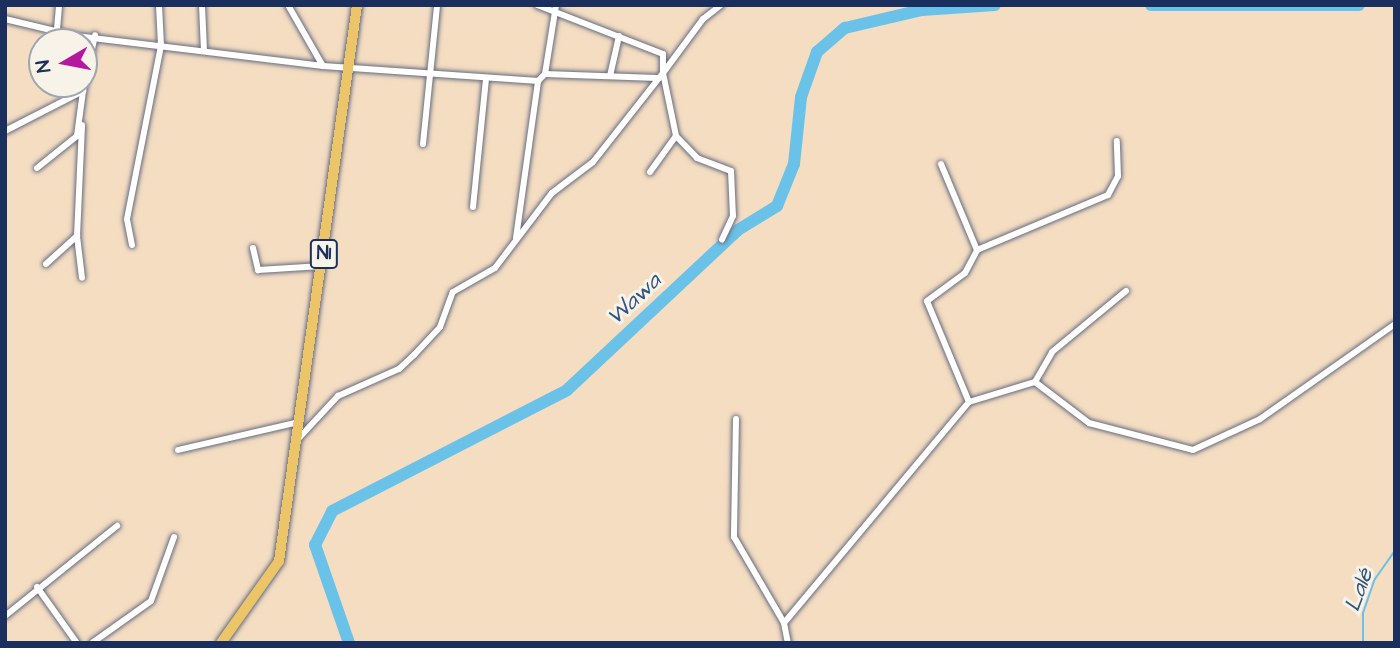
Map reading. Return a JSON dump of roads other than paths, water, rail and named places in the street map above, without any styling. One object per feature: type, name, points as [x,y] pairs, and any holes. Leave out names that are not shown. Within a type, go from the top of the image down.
[{"type":"highway","name":"N1","points":[[221,643],[279,561],[357,5]]},
{"type":"street","points":[[57,28],[59,5]]},
{"type":"street","points":[[132,245],[127,219],[161,45],[159,5]]},
{"type":"street","points":[[202,5],[204,50]]},
{"type":"street","points":[[288,5],[323,66]]},
{"type":"street","points":[[424,144],[427,74],[437,5]]},
{"type":"street","points":[[537,5],[556,15],[663,54],[660,76],[676,136],[697,158],[731,171],[733,216],[722,240]]},
{"type":"street","points":[[298,439],[338,396],[399,369],[440,327],[453,292],[495,268],[552,194],[593,162],[703,19],[721,5]]},
{"type":"street","points":[[516,239],[538,80],[545,74],[557,6]]},
{"type":"street","points":[[5,19],[52,28]]},
{"type":"street","points":[[98,34],[323,66],[538,80]]},
{"type":"street","points":[[610,76],[619,36]]},
{"type":"street","points":[[545,74],[660,76]]},
{"type":"street","points":[[473,207],[486,78]]},
{"type":"street","points":[[5,131],[69,98]]},
{"type":"street","points":[[82,278],[77,236],[83,98]]},
{"type":"street","points":[[37,168],[82,125]]},
{"type":"street","points":[[650,172],[676,136]]},
{"type":"street","points":[[969,402],[926,308],[965,274],[977,250],[1108,195],[1118,176],[1117,141]]},
{"type":"street","points":[[941,164],[977,250]]},
{"type":"street","points":[[46,264],[77,236]]},
{"type":"street","points":[[253,248],[258,270],[322,266]]},
{"type":"street","points":[[784,623],[969,402],[1035,382],[1052,352],[1126,291]]},
{"type":"street","points":[[1035,382],[1090,423],[1193,450],[1260,419],[1395,324]]},
{"type":"street","points":[[736,419],[734,537],[784,623],[788,643]]},
{"type":"street","points":[[178,450],[299,422]]},
{"type":"street","points":[[5,616],[37,587],[117,526]]},
{"type":"street","points":[[92,643],[151,601],[174,537]]},
{"type":"street","points":[[37,587],[77,643]]},
{"type":"waterway","name":"Wawa","points":[[349,643],[315,545],[332,511],[567,390],[738,230],[777,206],[794,164],[801,97],[817,52],[845,28],[922,10],[995,5]]},
{"type":"waterway","name":"Wawa","points":[[1151,5],[1359,5]]},
{"type":"waterway","name":"Lalé","points":[[1363,643],[1363,613],[1375,579],[1395,550]]}]
